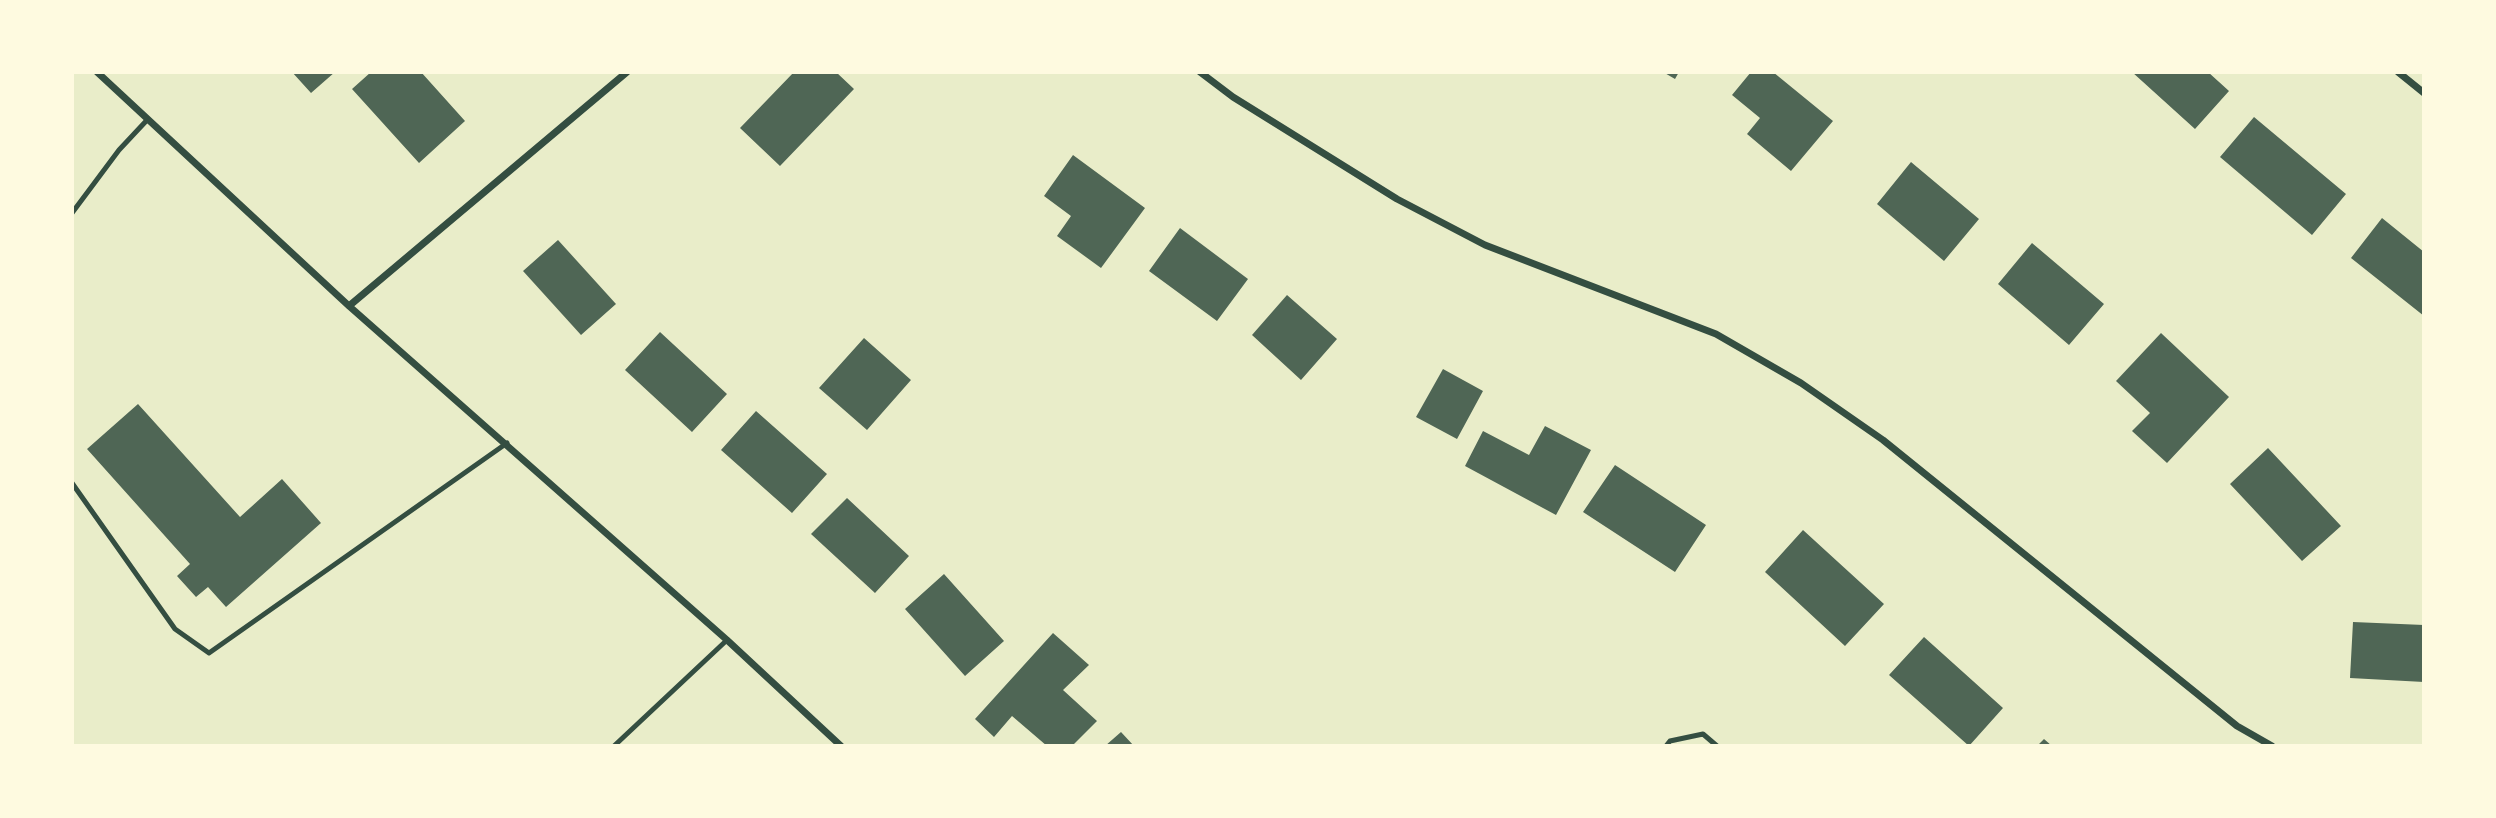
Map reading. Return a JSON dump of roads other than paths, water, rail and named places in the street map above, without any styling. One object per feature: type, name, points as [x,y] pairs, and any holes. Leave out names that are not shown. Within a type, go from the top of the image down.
[{"type":"street","points":[[97,72],[349,306],[507,443],[841,746]]},
{"type":"street","points":[[349,306],[627,72]]},
{"type":"street","points":[[1200,72],[1233,97],[1430,216],[1485,245],[1716,334],[1801,383],[1883,440],[2237,726],[2272,746]]},
{"type":"street","points":[[2398,72],[2424,93]]},
{"type":"lane","points":[[72,213],[102,170],[148,119]]},
{"type":"lane","points":[[72,483],[175,629],[209,653],[507,443]]},
{"type":"lane","points":[[614,746],[727,640]]},
{"type":"lane","points":[[1666,746],[1670,741],[1703,734],[1717,746]]}]
